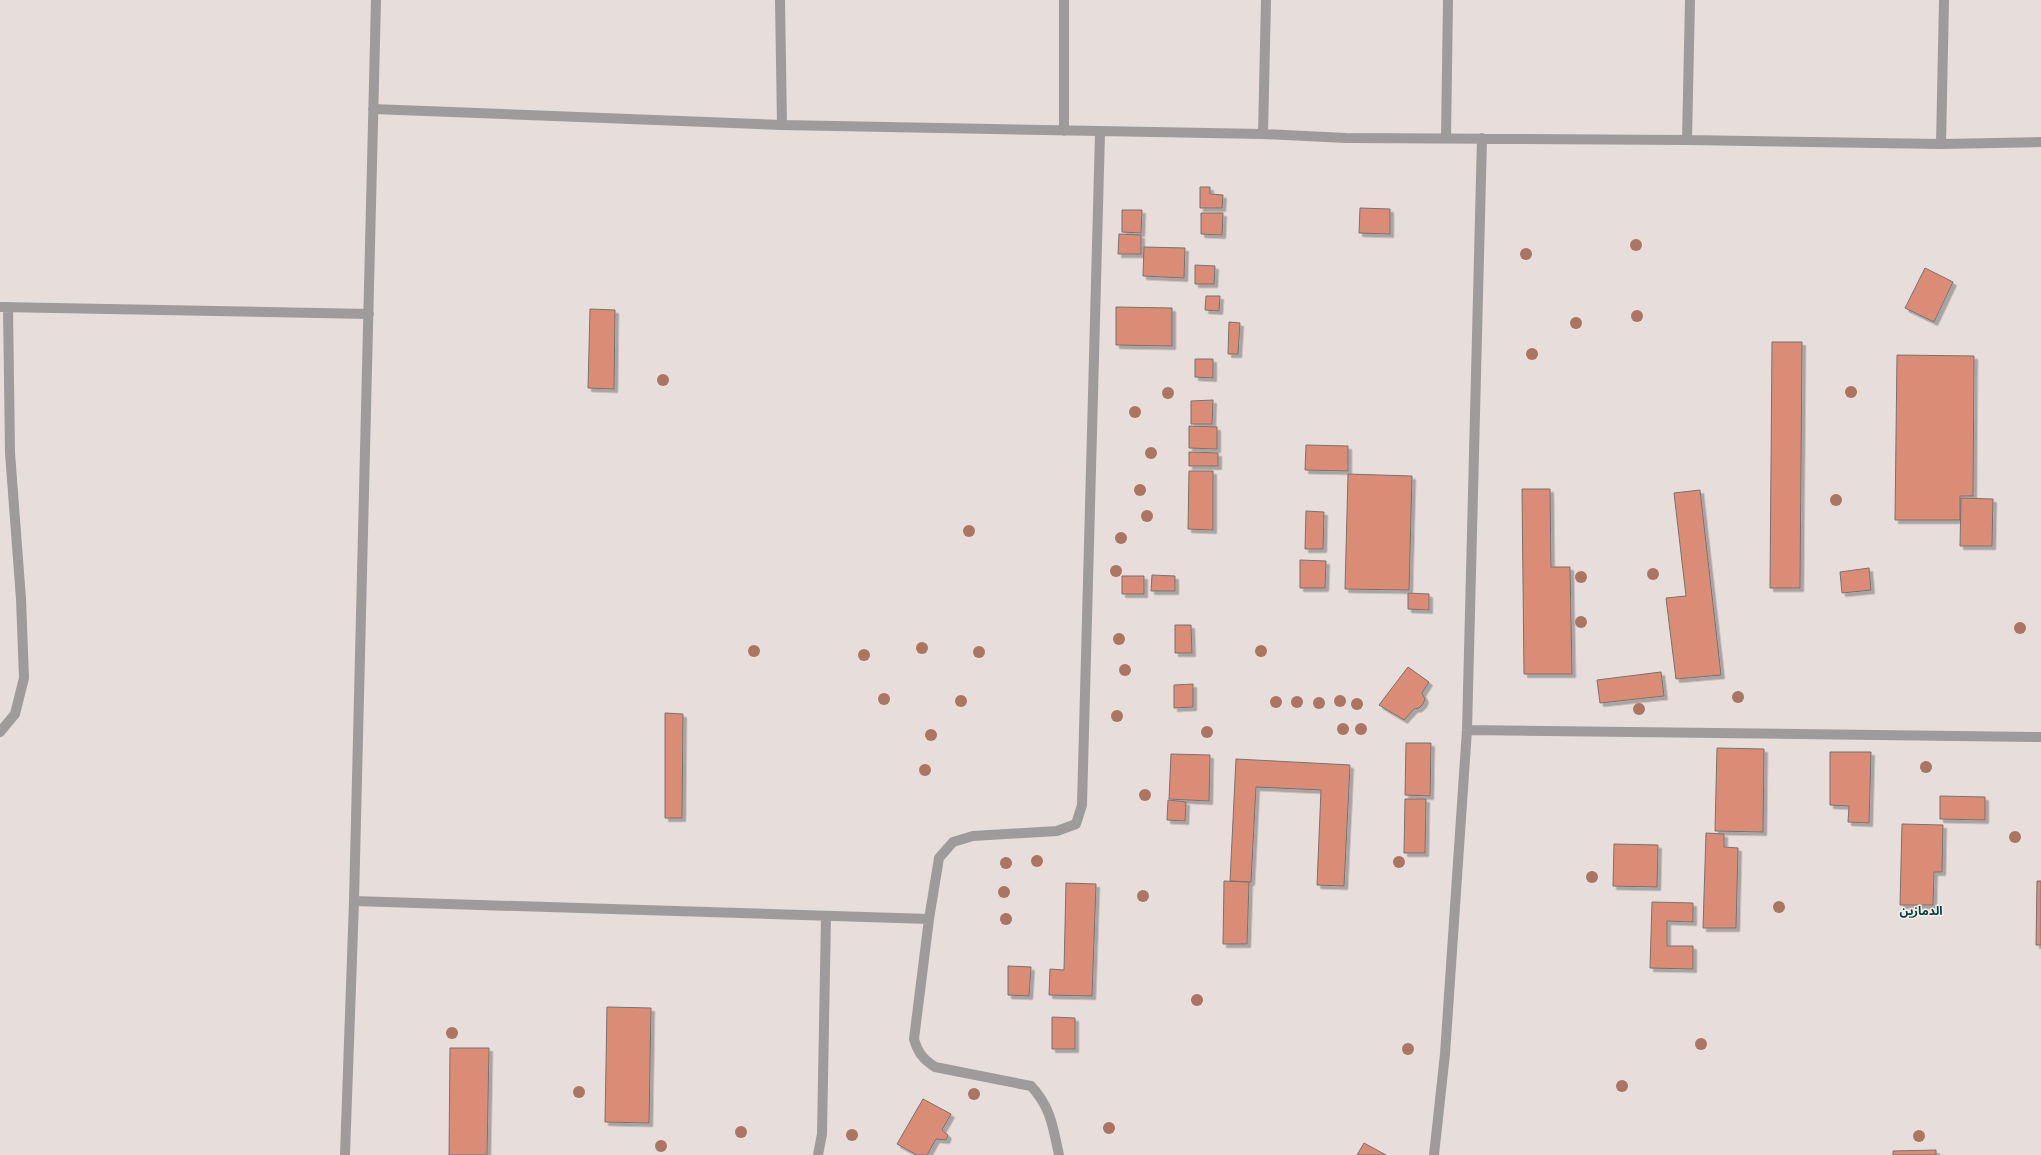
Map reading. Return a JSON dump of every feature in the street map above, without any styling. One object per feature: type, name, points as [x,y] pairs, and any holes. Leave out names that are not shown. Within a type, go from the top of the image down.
[{"type":"street","points":[[346,1155],[354,901],[376,0]]},
{"type":"street","points":[[780,0],[782,125]]},
{"type":"street","points":[[1064,0],[1064,131]]},
{"type":"street","points":[[1263,134],[1266,0]]},
{"type":"street","points":[[1446,138],[1448,0]]},
{"type":"street","points":[[1687,140],[1690,0]]},
{"type":"street","points":[[1941,144],[1944,0]]},
{"type":"street","points":[[373,109],[782,125],[1100,133],[1263,134],[1346,138],[1687,140],[1941,144],[2041,142]]},
{"type":"street","points":[[1059,1155],[1049,1112],[1041,1096],[1031,1086],[935,1067],[926,1061],[918,1052],[914,1039],[929,919],[939,858],[953,842],[972,836],[1057,831],[1076,824],[1082,804],[1100,133]]},
{"type":"street","points":[[1434,1155],[1445,1054],[1467,730],[1482,138]]},
{"type":"street","points":[[0,732],[15,714],[24,678],[21,599],[10,453],[4,307],[369,314]]},
{"type":"street","points":[[1467,730],[2041,737]]},
{"type":"street","points":[[354,901],[929,919]]},
{"type":"street","points":[[818,1155],[822,1134],[826,916]]},
{"type":"building","points":[[1200,187],[1210,187],[1210,194],[1223,195],[1222,208],[1200,208]]},
{"type":"building","points":[[1360,208],[1390,209],[1390,234],[1359,233]]},
{"type":"building","points":[[1122,210],[1142,210],[1141,233],[1122,232]]},
{"type":"building","points":[[1201,213],[1223,213],[1222,235],[1201,234]]},
{"type":"building","points":[[1119,234],[1141,235],[1141,254],[1118,254]]},
{"type":"building","points":[[1144,247],[1185,248],[1184,278],[1143,276]]},
{"type":"building","points":[[1195,265],[1215,266],[1214,284],[1195,284]]},
{"type":"building","points":[[1925,268],[1953,282],[1934,322],[1905,308]]},
{"type":"building","points":[[1206,296],[1220,296],[1219,311],[1205,310]]},
{"type":"building","points":[[1116,307],[1172,308],[1172,346],[1116,345]]},
{"type":"building","points":[[590,309],[615,310],[614,389],[588,388]]},
{"type":"building","points":[[1229,322],[1240,323],[1238,354],[1228,354]]},
{"type":"building","points":[[1772,342],[1802,342],[1800,588],[1770,588]]},
{"type":"building","points":[[1897,355],[1974,356],[1973,496],[1960,496],[1960,520],[1895,520]]},
{"type":"building","points":[[1195,359],[1213,359],[1213,378],[1195,377]]},
{"type":"building","points":[[1213,400],[1212,424],[1191,424],[1191,401]]},
{"type":"building","points":[[1189,426],[1217,427],[1217,449],[1189,448]]},
{"type":"building","points":[[1306,445],[1348,446],[1348,471],[1305,470]]},
{"type":"building","points":[[1189,452],[1218,453],[1218,466],[1189,466]]},
{"type":"building","points":[[1189,471],[1213,471],[1213,530],[1188,529]]},
{"type":"building","points":[[1348,474],[1412,476],[1409,590],[1345,589]]},
{"type":"building","points":[[1522,489],[1550,489],[1551,567],[1570,567],[1572,674],[1524,674]]},
{"type":"building","points":[[1700,490],[1721,675],[1676,679],[1666,598],[1686,596],[1674,493]]},
{"type":"building","points":[[1961,498],[1993,499],[1992,546],[1960,546]]},
{"type":"building","points":[[1306,511],[1324,512],[1323,549],[1305,549]]},
{"type":"building","points":[[1300,560],[1326,561],[1325,588],[1300,588]]},
{"type":"building","points":[[1869,568],[1871,590],[1842,593],[1840,572]]},
{"type":"building","points":[[1152,575],[1175,576],[1175,591],[1151,591]]},
{"type":"building","points":[[1122,576],[1144,576],[1144,594],[1122,594]]},
{"type":"building","points":[[1408,593],[1429,594],[1429,610],[1408,609]]},
{"type":"building","points":[[1175,625],[1191,625],[1192,653],[1175,653]]},
{"type":"building","points":[[1408,667],[1429,682],[1422,693],[1425,699],[1423,704],[1419,708],[1414,709],[1404,720],[1379,705]]},
{"type":"building","points":[[1661,672],[1664,696],[1600,703],[1597,680]]},
{"type":"building","points":[[1193,684],[1193,707],[1174,708],[1174,685]]},
{"type":"building","points":[[665,713],[683,714],[682,818],[665,818]]},
{"type":"building","points":[[1406,743],[1431,743],[1430,796],[1405,795]]},
{"type":"building","points":[[1717,748],[1764,749],[1763,832],[1715,831]]},
{"type":"building","points":[[1830,752],[1871,752],[1869,823],[1848,822],[1849,806],[1830,805]]},
{"type":"building","points":[[1171,754],[1210,755],[1209,801],[1169,799]]},
{"type":"building","points":[[1236,759],[1350,765],[1344,886],[1317,885],[1321,790],[1256,787],[1251,882],[1230,881]]},
{"type":"building","points":[[1940,796],[1985,797],[1985,820],[1940,819]]},
{"type":"building","points":[[1405,799],[1426,799],[1425,853],[1404,853]]},
{"type":"building","points":[[1168,800],[1186,802],[1185,821],[1167,820]]},
{"type":"building","points":[[1902,824],[1943,825],[1942,872],[1934,872],[1933,905],[1900,905]]},
{"type":"building","points":[[1706,833],[1724,834],[1724,847],[1738,848],[1736,928],[1703,928]]},
{"type":"building","points":[[1614,844],[1658,845],[1657,887],[1613,886]]},
{"type":"building","points":[[1224,881],[1249,882],[1247,944],[1223,944]]},
{"type":"building","points":[[2037,881],[2041,881],[2041,945],[2036,945]]},
{"type":"building","points":[[1066,883],[1096,884],[1092,996],[1049,995],[1050,969],[1064,970]]},
{"type":"building","points":[[1652,902],[1693,903],[1693,922],[1667,921],[1667,946],[1693,946],[1693,969],[1650,968]]},
{"type":"building","points":[[1008,966],[1031,967],[1029,996],[1008,995]]},
{"type":"building","points":[[607,1007],[651,1008],[649,1123],[605,1122]]},
{"type":"building","points":[[1052,1017],[1075,1018],[1075,1049],[1052,1049]]},
{"type":"building","points":[[450,1048],[489,1048],[487,1155],[449,1155]]},
{"type":"building","points":[[923,1099],[951,1114],[942,1130],[948,1135],[946,1140],[936,1139],[927,1155],[917,1155],[897,1144]]},
{"type":"building","points":[[1364,1143],[1386,1155],[1357,1155]]},
{"type":"building","points":[[1936,1150],[1936,1155],[1893,1155],[1893,1151]]},
{"type":"district","name":"الدمازين","points":[[1921,911]]}]
